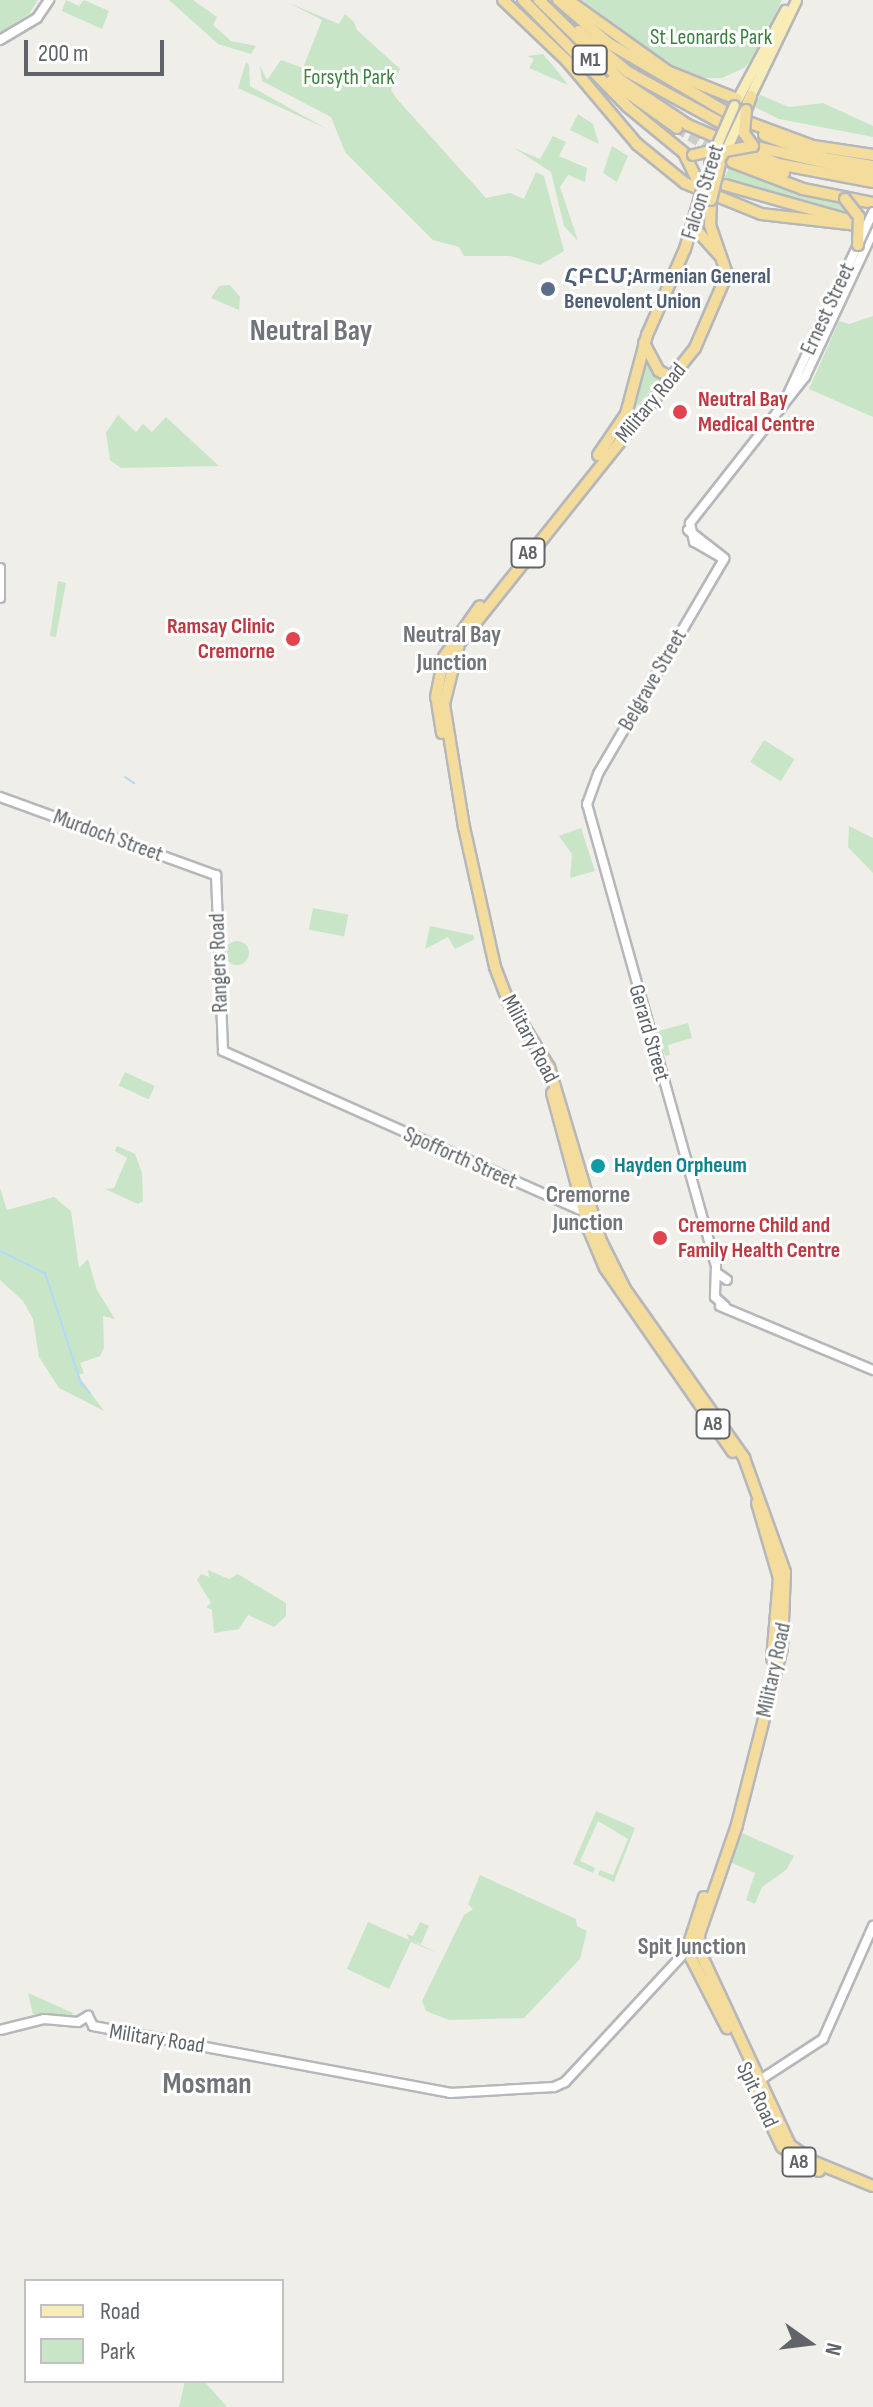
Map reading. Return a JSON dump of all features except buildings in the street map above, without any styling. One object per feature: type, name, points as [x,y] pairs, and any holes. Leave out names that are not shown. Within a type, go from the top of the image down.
[{"type":"highway","name":"A8","points":[[503,0],[567,61],[637,144],[685,183],[761,214],[854,224],[725,185],[705,196]]},
{"type":"highway","points":[[521,0],[628,107],[689,155],[705,196]]},
{"type":"highway","name":"M1","points":[[531,0],[614,84],[677,128]]},
{"type":"highway","points":[[542,0],[604,66],[674,117],[778,164],[856,180],[873,180]]},
{"type":"highway","name":"M1","points":[[542,0],[556,4],[612,43],[813,146],[873,155]]},
{"type":"highway","points":[[568,0],[669,72],[742,111],[758,132],[800,151],[873,166]]},
{"type":"highway","name":"M1","points":[[568,0],[612,43]]},
{"type":"highway","points":[[556,4],[631,72],[675,98],[728,144],[843,199],[873,203]]},
{"type":"highway","name":"M1","points":[[556,4],[638,90],[715,134]]},
{"type":"highway","points":[[751,96],[742,111],[744,133],[752,148],[814,171],[873,180]]},
{"type":"highway","name":"A8","points":[[726,262],[712,231],[705,196],[728,144]]},
{"type":"highway","points":[[689,155],[728,144],[873,180]]},
{"type":"highway","points":[[728,144],[805,178],[873,180]]},
{"type":"highway","points":[[705,196],[728,144]]},
{"type":"highway","name":"Falcon Street","points":[[644,343],[705,196]]},
{"type":"highway","points":[[843,199],[859,217],[860,247]]},
{"type":"highway","points":[[693,226],[726,262]]},
{"type":"highway","points":[[681,258],[696,246],[713,249]]},
{"type":"highway","name":"Military Road","points":[[693,1948],[737,1825],[782,1648],[785,1572],[744,1458],[622,1284],[578,1189],[546,1075],[505,1007],[492,974],[436,702],[449,646],[580,483],[695,348],[726,280],[726,262]]},
{"type":"highway","points":[[644,343],[659,371],[671,377]]},
{"type":"highway","name":"Military Road","points":[[644,343],[619,427],[459,644],[444,698],[464,827],[495,967],[508,1001],[549,1067],[588,1211],[616,1288],[743,1470],[779,1578],[777,1635],[768,1676],[731,1824],[693,1948]]},
{"type":"highway","points":[[619,427],[645,410]]},
{"type":"highway","name":"Spit Road","points":[[693,1948],[706,1968],[754,2083],[794,2149],[873,2186]]},
{"type":"highway","name":"Spit Road","points":[[693,1948],[787,2153],[873,2193]]},
{"type":"main road","points":[[0,38],[34,20],[45,0]]},
{"type":"main road","name":"Falcon Street","points":[[705,196],[709,162],[728,144],[789,0]]},
{"type":"main road","points":[[751,96],[796,0]]},
{"type":"main road","name":"Ernest Street","points":[[693,536],[695,523],[710,499],[798,387],[873,212]]},
{"type":"main road","name":"Ernest Street","points":[[860,247],[873,232]]},
{"type":"main road","name":"Ernest Street","points":[[782,405],[842,289]]},
{"type":"main road","points":[[798,387],[809,351]]},
{"type":"main road","points":[[693,536],[714,555],[724,559]]},
{"type":"main road","points":[[693,536],[724,559]]},
{"type":"main road","points":[[705,592],[718,565],[714,555]]},
{"type":"main road","name":"Belgrave Street","points":[[587,804],[598,774],[724,559]]},
{"type":"main road","points":[[0,598],[1,570]]},
{"type":"main road","name":"Murdoch Street","points":[[0,797],[216,875]]},
{"type":"main road","name":"Gerard Street","points":[[587,804],[717,1273],[715,1297],[725,1306]]},
{"type":"main road","name":"Rangers Road","points":[[216,875],[223,1051]]},
{"type":"main road","name":"Spofforth Street","points":[[223,1051],[566,1205],[588,1211]]},
{"type":"main road","points":[[566,1205],[578,1189]]},
{"type":"main road","name":"Gerard Street","points":[[713,1262],[710,1295],[725,1306]]},
{"type":"main road","points":[[717,1273],[727,1280]]},
{"type":"main road","points":[[725,1306],[873,1370]]},
{"type":"main road","points":[[754,2083],[823,2039],[873,1926]]},
{"type":"main road","name":"Military Road","points":[[0,2030],[44,2019],[78,2022],[88,2016],[93,2026],[450,2093],[554,2087],[565,2082],[693,1948]]},
{"type":"green space","points":[[0,0],[38,0],[29,14],[0,33]]},
{"type":"green space","points":[[66,0],[79,6],[84,0],[109,11],[102,29],[62,11]]},
{"type":"green space","points":[[169,0],[193,0],[217,17],[213,25],[231,41],[256,46],[251,54],[218,44]]},
{"type":"green space","name":"St Leonards Park","points":[[582,0],[782,0],[757,53],[744,68],[722,78],[699,78],[678,70]]},
{"type":"green space","name":"Forsyth Park","points":[[289,3],[339,24],[345,14],[354,22],[357,30],[400,69],[391,90],[397,99],[486,198],[510,193],[524,199],[536,172],[544,176],[564,251],[540,265],[510,256],[464,256],[459,247],[433,240],[345,152],[331,117],[262,81],[260,66],[267,80],[281,60],[303,68],[322,20]]},
{"type":"green space","points":[[543,54],[568,85],[529,68],[534,59],[527,56]]},
{"type":"green space","points":[[246,62],[249,65],[250,86],[327,129],[238,88]]},
{"type":"green space","points":[[760,95],[789,107],[823,103],[873,126],[873,137],[779,119],[755,107]]},
{"type":"green space","points":[[578,114],[593,124],[599,144],[570,130]]},
{"type":"green space","points":[[553,136],[566,142],[559,156],[587,168],[585,182],[568,175],[560,187],[578,241],[564,226],[551,172],[514,148],[540,159]]},
{"type":"green space","points":[[612,146],[628,156],[617,182],[603,173]]},
{"type":"green space","points":[[730,166],[792,190],[836,200],[855,216],[724,178]]},
{"type":"green space","points":[[230,285],[240,297],[239,310],[211,298],[219,286]]},
{"type":"green space","points":[[873,316],[873,417],[809,389],[839,321],[849,324]]},
{"type":"green space","points":[[644,354],[661,377],[631,414],[637,396]]},
{"type":"green space","points":[[118,415],[136,432],[143,424],[152,432],[166,417],[219,466],[121,468],[110,460],[106,433]]},
{"type":"green space","points":[[58,581],[66,583],[56,637],[50,636]]},
{"type":"green space","points":[[764,740],[795,759],[781,781],[750,762]]},
{"type":"green space","points":[[849,826],[873,838],[873,873],[848,847]]},
{"type":"green space","points":[[581,828],[595,871],[570,878],[572,854],[559,836]]},
{"type":"green space","points":[[313,908],[348,915],[344,936],[309,930]]},
{"type":"green space","points":[[430,926],[473,935],[475,939],[455,949],[448,937],[425,949]]},
{"type":"green space","points":[[237,941],[246,944],[249,953],[246,962],[237,965],[228,962],[225,953],[228,944]]},
{"type":"green space","points":[[688,1023],[692,1038],[668,1045],[670,1055],[665,1056],[658,1031]]},
{"type":"green space","points":[[125,1072],[155,1086],[149,1100],[119,1086]]},
{"type":"green space","points":[[117,1146],[135,1154],[142,1173],[143,1201],[138,1204],[105,1189],[114,1188],[127,1158],[115,1151]]},
{"type":"green space","points":[[0,1188],[7,1210],[54,1197],[71,1211],[79,1268],[88,1259],[97,1290],[115,1319],[103,1316],[104,1348],[100,1356],[80,1363],[84,1373],[78,1375],[104,1411],[59,1388],[39,1357],[33,1319],[23,1301],[0,1280]]},
{"type":"green space","points":[[208,1570],[229,1579],[238,1574],[286,1603],[286,1616],[274,1627],[248,1615],[239,1629],[214,1633],[212,1610],[206,1607],[211,1603],[197,1580],[201,1574],[209,1577]]},
{"type":"green space","points":[[596,1811],[635,1828],[614,1882],[598,1875],[600,1870],[613,1875],[628,1839],[598,1821],[580,1861],[595,1868],[593,1873],[573,1864]]},
{"type":"green space","points":[[740,1832],[794,1856],[786,1870],[762,1887],[755,1904],[746,1900],[755,1873],[730,1862]]},
{"type":"green space","points":[[480,1875],[576,1919],[577,1926],[587,1931],[580,1959],[524,2018],[449,2020],[426,2011],[422,2001],[464,1915],[473,1909],[468,1904]]},
{"type":"green space","points":[[368,1922],[409,1940],[407,1934],[413,1936],[420,1922],[429,1926],[421,1944],[411,1940],[437,1953],[411,1942],[389,1989],[347,1969]]},
{"type":"green space","points":[[28,1993],[73,2013],[33,2014]]},
{"type":"green space","points":[[185,2383],[206,2383],[227,2407],[179,2407]]},
{"type":"waterway","points":[[125,777],[134,783]]},
{"type":"waterway","points":[[0,1251],[45,1273],[81,1383],[90,1393]]},
{"type":"tunnel","points":[[677,128],[732,162]]},
{"type":"place","name":"ՀԲԸՄ;Armenian General Benevolent Union","points":[[548,289]]},
{"type":"place","name":"Neutral Bay Medical Centre","points":[[680,412]]},
{"type":"place","name":"Ramsay Clinic Cremorne","points":[[293,639]]},
{"type":"place","name":"Hayden Orpheum","points":[[598,1166]]},
{"type":"place","name":"Cremorne Child and Family Health Centre","points":[[660,1238]]},
{"type":"district","name":"Neutral Bay","points":[[311,331]]},
{"type":"district","name":"Neutral Bay Junction","points":[[452,649]]},
{"type":"district","name":"Cremorne Junction","points":[[588,1209]]},
{"type":"district","name":"Spit Junction","points":[[692,1947]]},
{"type":"district","name":"Mosman","points":[[207,2084]]}]
